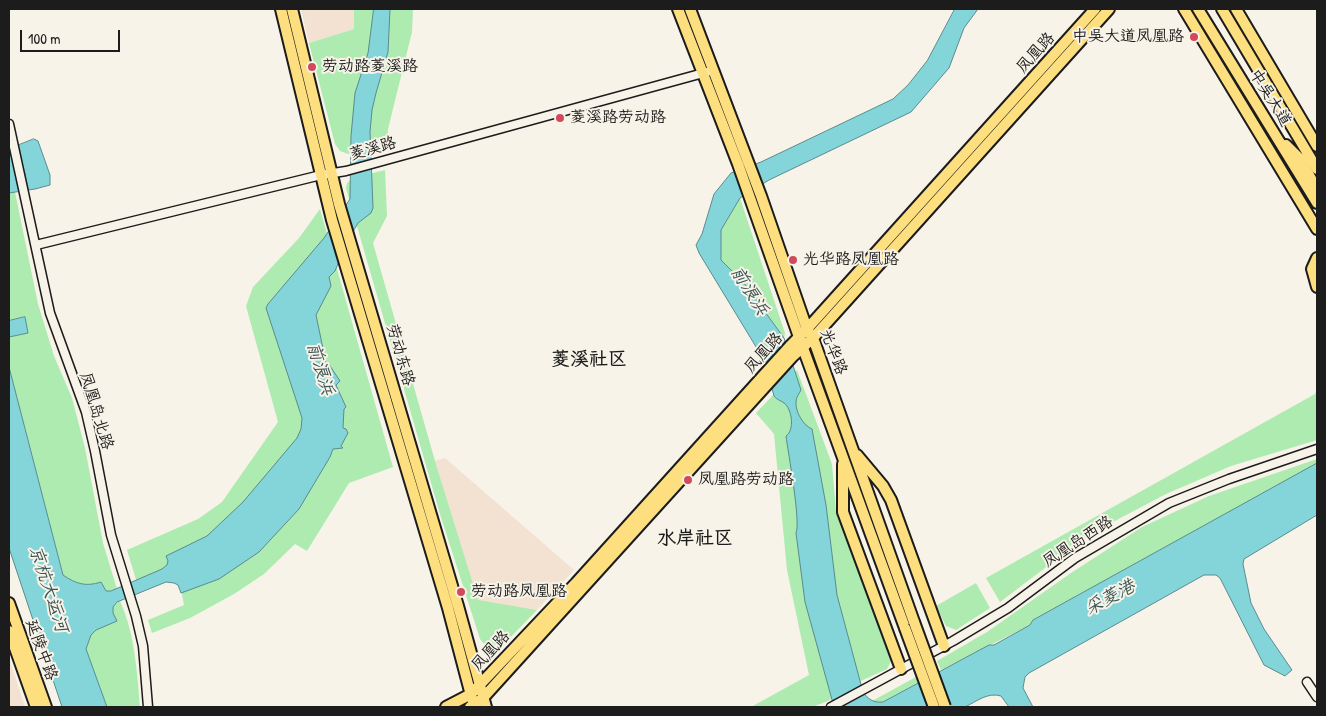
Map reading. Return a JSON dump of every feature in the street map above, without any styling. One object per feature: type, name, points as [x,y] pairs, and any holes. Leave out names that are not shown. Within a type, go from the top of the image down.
[{"type":"main road","name":"劳动东路","points":[[281,9],[332,220],[448,608],[471,694],[472,707]]},
{"type":"main road","name":"劳动东路","points":[[292,9],[339,204],[485,703]]},
{"type":"main road","name":"光华路","points":[[678,9],[743,163],[761,196],[945,707]]},
{"type":"main road","name":"光华路","points":[[690,9],[715,70],[743,163],[751,201],[934,707]]},
{"type":"main road","name":"凤凰路","points":[[810,334],[1096,9]]},
{"type":"main road","name":"凤凰路","points":[[446,707],[471,694],[480,685],[765,381],[793,356],[801,342],[1109,9]]},
{"type":"main road","points":[[1184,9],[1317,229]]},
{"type":"main road","name":"中吴大道","points":[[1198,9],[1317,203]]},
{"type":"main road","points":[[1213,9],[1237,46],[1265,82]]},
{"type":"main road","name":"中吴大道","points":[[1222,9],[1317,170]]},
{"type":"main road","points":[[1236,9],[1317,146]]},
{"type":"main road","points":[[1212,32],[1222,72]]},
{"type":"main road","points":[[1263,53],[1273,96]]},
{"type":"main road","points":[[1273,132],[1298,158],[1317,189]]},
{"type":"main road","points":[[1317,258],[1312,268],[1317,287]]},
{"type":"main road","name":"凤凰路","points":[[472,707],[485,703],[765,381],[790,346],[801,342]]},
{"type":"main road","points":[[852,449],[883,486],[891,500],[944,646]]},
{"type":"main road","points":[[843,458],[843,512],[901,669]]},
{"type":"main road","name":"延陵中路","points":[[9,603],[46,707]]},
{"type":"main road","name":"延陵中路","points":[[9,631],[36,707]]},
{"type":"street","name":"菱溪路","points":[[36,245],[321,175],[346,171],[715,70]]},
{"type":"street","name":"凤凰岛北路","points":[[9,124],[50,313],[86,412],[111,535],[126,581],[143,646],[148,707]]},
{"type":"street","name":"凤凰岛西路","points":[[831,707],[944,646],[1008,608],[1075,558],[1169,503],[1228,479],[1317,449]]},
{"type":"street","points":[[1306,682],[1317,697]]},
{"type":"shaded area","points":[[301,9],[354,9],[354,29],[309,43]]},
{"type":"shaded area","points":[[445,458],[574,570],[537,610],[478,601],[435,461]]},
{"type":"shaded area","points":[[9,658],[25,707],[9,707]]},
{"type":"green space","points":[[354,9],[413,9],[412,32],[388,129],[387,142],[348,154],[340,151],[335,144],[309,43],[354,29]]},
{"type":"green space","points":[[385,170],[387,216],[373,243],[435,461],[478,600],[537,610],[500,648],[488,647],[480,639],[440,514],[346,188],[347,183],[353,178]]},
{"type":"green space","points":[[15,192],[38,304],[54,356],[72,398],[85,448],[103,543],[117,589],[111,591],[106,591],[101,582],[81,584],[63,575],[9,367],[9,337],[28,333],[25,317],[9,321],[9,193]]},
{"type":"green space","points":[[740,198],[785,333],[784,338],[744,284],[721,260],[721,230]]},
{"type":"green space","points":[[320,209],[393,467],[349,483],[307,551],[295,544],[264,574],[234,594],[190,618],[152,633],[148,620],[184,605],[179,579],[137,583],[127,550],[198,519],[222,502],[278,422],[246,306],[253,287],[299,238]]},
{"type":"green space","points":[[797,370],[832,464],[836,511],[891,661],[887,669],[854,684],[828,701],[812,707],[751,707],[809,675],[787,570],[774,434],[756,413]]},
{"type":"green space","points":[[1317,390],[1317,440],[1231,466],[1166,494],[1090,534],[1000,602],[986,578],[1315,394]]},
{"type":"green space","points":[[1317,459],[1317,463],[1033,620],[1030,625],[941,670],[937,661],[987,632],[1071,573],[1142,527],[1209,496]]},
{"type":"green space","points":[[976,583],[990,608],[956,630],[946,626],[936,606]]},
{"type":"green space","points":[[120,601],[132,640],[140,707],[107,707],[86,649],[91,635],[96,630],[116,621],[112,607]]},
{"type":"green space","points":[[916,677],[918,683],[883,702],[877,703],[872,701]]},
{"type":"water","points":[[374,9],[390,9],[388,52],[372,110],[370,132],[373,208],[371,213],[358,223],[347,242],[335,271],[329,277],[331,286],[316,315],[326,363],[328,363],[340,381],[336,385],[346,407],[344,409],[343,428],[348,433],[341,446],[343,448],[333,449],[299,509],[259,552],[219,579],[181,593],[178,585],[166,582],[117,602],[113,607],[113,613],[117,621],[96,630],[91,635],[86,649],[107,707],[62,707],[9,548],[9,367],[63,575],[68,578],[86,584],[101,582],[106,591],[111,591],[162,569],[167,565],[166,556],[207,536],[243,502],[297,438],[301,429],[302,418],[266,308],[324,238],[350,199],[351,136],[355,93],[368,53]]},
{"type":"water","points":[[955,9],[978,9],[964,28],[949,68],[911,112],[769,180],[740,198],[721,230],[721,260],[744,283],[784,338],[801,390],[796,399],[796,406],[801,418],[812,429],[826,505],[837,595],[863,692],[871,700],[883,702],[989,645],[994,645],[1030,625],[1033,620],[1317,463],[1317,515],[1244,559],[1243,564],[1251,603],[1264,629],[1292,670],[1285,676],[1264,665],[1220,578],[1216,575],[1204,575],[1029,673],[1025,677],[1023,688],[1033,707],[1009,707],[1001,696],[992,695],[965,707],[834,707],[805,602],[796,533],[796,502],[786,436],[791,429],[791,414],[787,406],[774,396],[764,360],[696,245],[702,234],[714,194],[731,173],[761,162],[893,99],[908,85],[927,61]]},
{"type":"water","points":[[34,139],[38,141],[50,175],[50,185],[9,193],[9,149]]},
{"type":"water","points":[[25,317],[28,333],[9,337],[9,321]]},
{"type":"place","name":"中吴大道凤凰路","points":[[1194,37]]},
{"type":"place","name":"劳动路菱溪路","points":[[312,67]]},
{"type":"place","name":"菱溪路劳动路","points":[[560,118]]},
{"type":"place","name":"光华路凤凰路","points":[[793,260]]},
{"type":"place","name":"凤凰路劳动路","points":[[688,480]]},
{"type":"place","name":"劳动路凤凰路","points":[[461,592]]},
{"type":"district","name":"菱溪社区","points":[[589,360]]},
{"type":"district","name":"水岸社区","points":[[695,539]]},
{"type":"water label","name":"前浪浜","points":[[749,291]]},
{"type":"water label","name":"前浪浜","points":[[320,369]]},
{"type":"water label","name":"京杭大运河","points":[[48,589]]},
{"type":"water label","name":"采菱港","points":[[1110,598]]}]
